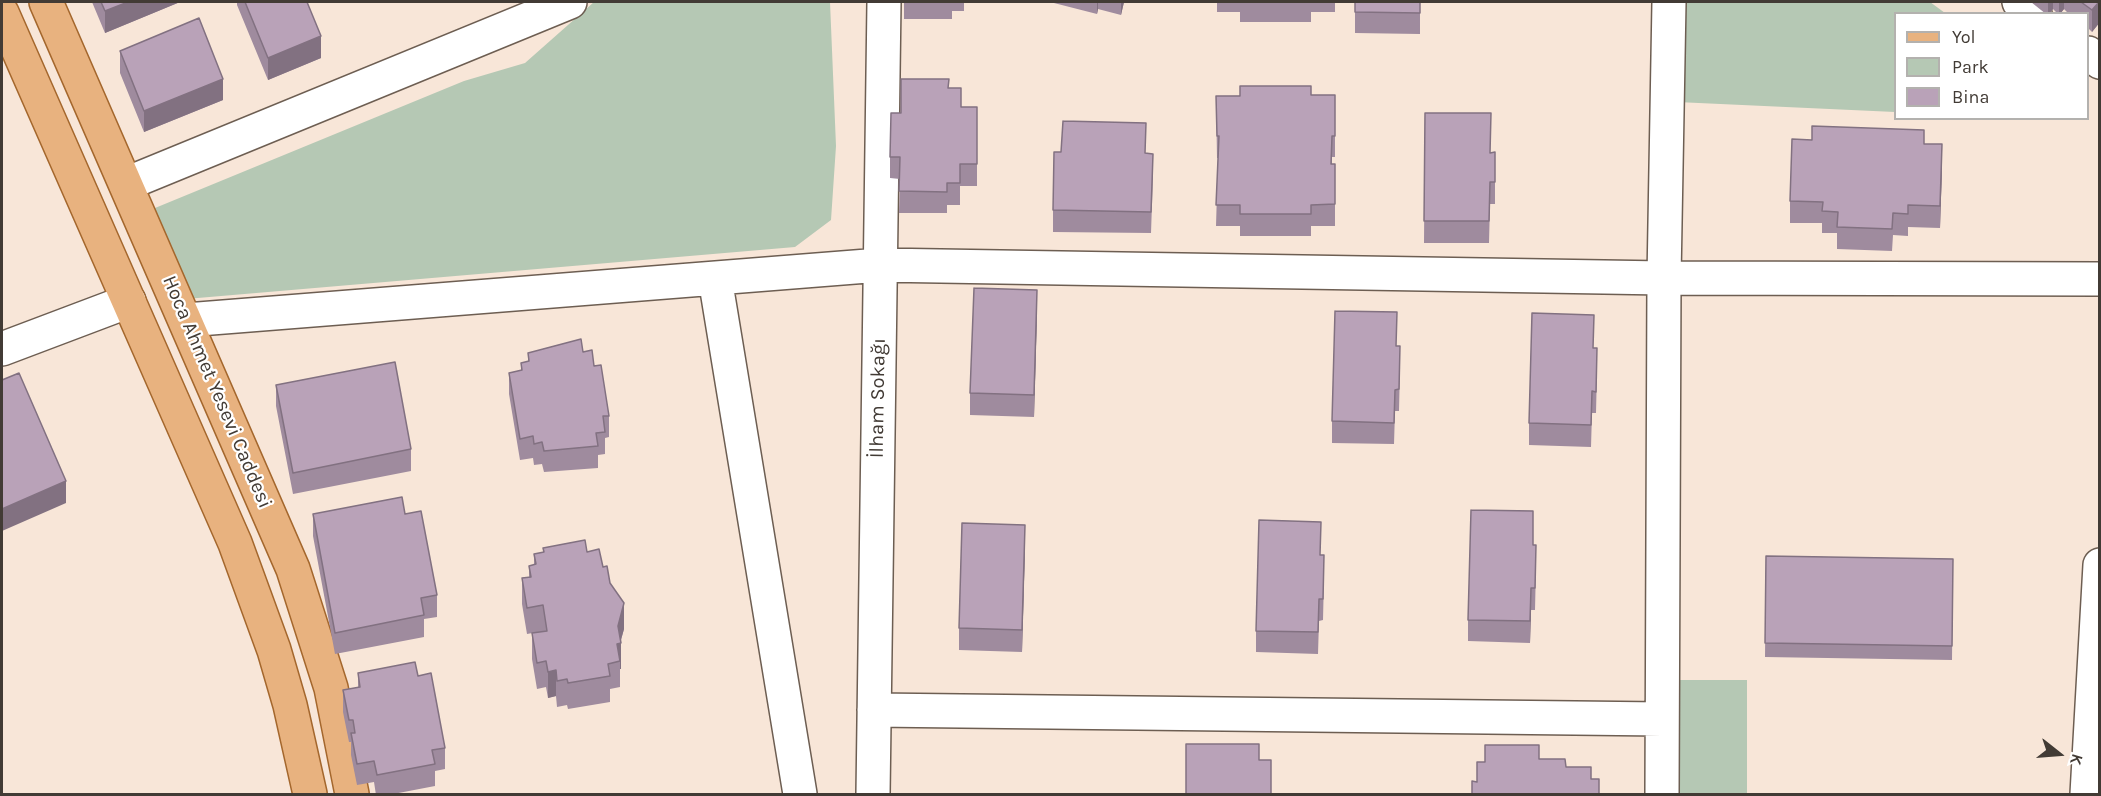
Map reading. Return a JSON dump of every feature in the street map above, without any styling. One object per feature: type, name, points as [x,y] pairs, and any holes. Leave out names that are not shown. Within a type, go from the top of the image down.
[{"type":"main road","name":"Hoca Ahmet Yesevi Caddesi","points":[[46,2],[293,569],[311,618],[331,688],[352,795]]},
{"type":"main road","points":[[2,13],[235,543],[256,596],[290,705],[310,795]]},
{"type":"street","points":[[126,184],[570,2]]},
{"type":"street","name":"İlham Sokağı","points":[[873,795],[884,2]]},
{"type":"street","points":[[1662,795],[1664,278],[1669,2]]},
{"type":"street","points":[[2019,2],[2032,12]]},
{"type":"street","points":[[186,320],[880,265],[1664,278],[2100,279]]},
{"type":"street","points":[[715,278],[800,795]]},
{"type":"street","points":[[2,350],[129,301]]},
{"type":"street","points":[[2087,795],[2100,567]]},
{"type":"street","points":[[874,710],[1662,719]]},
{"type":"green space","points":[[594,2],[830,2],[836,146],[831,220],[795,247],[186,299],[138,215],[464,81],[525,63]]},
{"type":"green space","points":[[1661,2],[1930,2],[1944,12],[1894,12],[1894,112],[1655,101]]},
{"type":"green space","points":[[1672,680],[1747,680],[1747,794],[1672,794]]},
{"type":"building","points":[[101,2],[128,2],[105,11]]},
{"type":"building","points":[[245,2],[307,2],[321,36],[268,58]]},
{"type":"building","points":[[1355,2],[1420,2],[1420,13],[1355,12]]},
{"type":"building","points":[[2081,2],[2099,2],[2092,10]]},
{"type":"building","points":[[199,18],[223,79],[144,111],[120,51]]},
{"type":"building","points":[[901,79],[949,79],[948,88],[961,88],[961,107],[977,107],[977,164],[960,164],[960,183],[947,183],[947,192],[899,191],[900,157],[890,157],[891,113],[901,113]]},
{"type":"building","points":[[1240,86],[1311,86],[1311,95],[1335,95],[1335,136],[1332,136],[1331,164],[1335,164],[1335,204],[1311,205],[1311,214],[1240,214],[1240,205],[1216,205],[1219,136],[1217,136],[1216,96],[1240,96]]},
{"type":"building","points":[[1425,113],[1491,113],[1490,153],[1495,152],[1495,182],[1490,182],[1489,221],[1424,221]]},
{"type":"building","points":[[1063,121],[1146,123],[1145,153],[1153,154],[1151,212],[1053,210],[1054,152],[1061,152]]},
{"type":"building","points":[[1812,126],[1924,130],[1924,144],[1942,144],[1940,206],[1908,205],[1908,214],[1893,213],[1892,229],[1837,227],[1838,212],[1822,211],[1823,202],[1790,201],[1792,139],[1812,140]]},
{"type":"building","points":[[974,288],[1037,290],[1034,395],[970,393]]},
{"type":"building","points":[[1335,311],[1397,312],[1396,346],[1400,346],[1399,389],[1395,390],[1394,423],[1332,421]]},
{"type":"building","points":[[1532,313],[1594,315],[1593,348],[1597,348],[1596,392],[1592,391],[1591,425],[1529,423]]},
{"type":"building","points":[[581,339],[583,352],[592,350],[594,366],[601,365],[609,416],[603,416],[605,432],[596,433],[598,446],[544,451],[542,442],[534,444],[533,436],[520,439],[509,373],[522,370],[521,363],[529,361],[528,353]]},
{"type":"building","points":[[395,362],[411,449],[293,473],[276,385]]},
{"type":"building","points":[[19,373],[66,481],[2,509],[2,380]]},
{"type":"building","points":[[402,497],[405,514],[421,511],[437,595],[421,598],[424,615],[335,633],[313,514]]},
{"type":"building","points":[[1471,510],[1533,511],[1533,545],[1536,545],[1535,588],[1531,588],[1530,621],[1468,620]]},
{"type":"building","points":[[1259,520],[1321,522],[1320,555],[1324,555],[1323,599],[1319,599],[1318,632],[1256,631]]},
{"type":"building","points":[[962,523],[1025,525],[1022,630],[959,628]]},
{"type":"building","points":[[585,540],[587,552],[599,549],[603,567],[607,566],[610,583],[624,603],[618,626],[621,643],[617,644],[620,661],[608,664],[610,676],[568,683],[567,679],[557,681],[556,670],[548,672],[546,661],[537,663],[532,633],[547,631],[543,605],[527,608],[522,578],[531,577],[529,566],[536,564],[534,554],[544,552],[543,548]]},
{"type":"building","points":[[1766,556],[1953,559],[1952,646],[1765,643]]},
{"type":"building","points":[[415,662],[418,676],[431,673],[445,748],[432,750],[435,764],[377,775],[374,761],[357,764],[351,733],[355,733],[353,720],[349,720],[343,690],[360,687],[358,673]]},
{"type":"building","points":[[1186,744],[1259,744],[1259,760],[1271,760],[1271,795],[1186,795]]},
{"type":"building","points":[[1485,745],[1539,745],[1539,759],[1565,759],[1566,767],[1591,767],[1591,779],[1599,779],[1599,795],[1472,795],[1472,781],[1477,782],[1477,762],[1485,762]]}]
